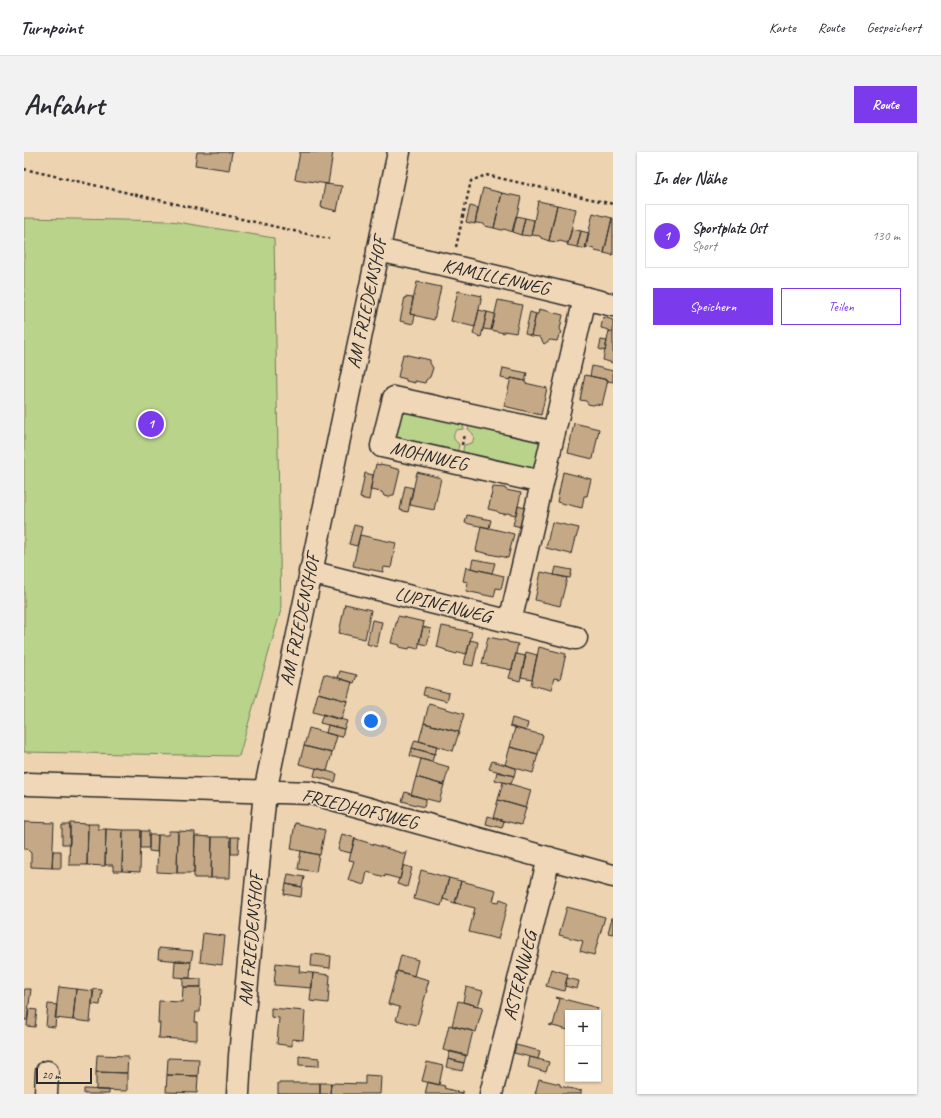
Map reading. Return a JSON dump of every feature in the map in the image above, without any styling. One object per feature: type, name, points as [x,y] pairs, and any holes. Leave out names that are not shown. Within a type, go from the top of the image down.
[{"type":"street","name":"AM FRIEDENSHOF","points":[[238,1094],[240,1056],[265,792],[399,152]]},
{"type":"street","name":"KAMILLENWEG","points":[[378,250],[613,304]]},
{"type":"street","points":[[510,622],[585,298]]},
{"type":"street","name":"MOHNWEG","points":[[542,482],[382,446],[394,398],[554,433]]},
{"type":"street","name":"LUPINENWEG","points":[[310,572],[576,638]]},
{"type":"street","name":"FRIEDHOFSWEG","points":[[28,784],[311,793],[613,876]]},
{"type":"street","name":"ASTERNWEG","points":[[491,1094],[549,858]]},
{"type":"street","points":[[46,1094],[47,1072]]},
{"type":"path","points":[[24,170],[328,239]]},
{"type":"path","points":[[451,266],[471,181],[486,175],[613,204]]},
{"type":"path","points":[[458,463],[469,414]]},
{"type":"green space","points":[[24,218],[171,221],[274,238],[281,610],[239,756],[24,752]]},
{"type":"green space","points":[[395,400],[466,416],[463,429],[456,430],[454,434],[455,441],[459,444],[456,460],[385,444]]},
{"type":"green space","points":[[471,417],[550,435],[541,479],[461,461],[464,445],[472,443],[473,439],[472,432],[468,429]]},
{"type":"building","points":[[197,152],[232,152],[229,170],[195,165]]},
{"type":"building","points":[[300,152],[333,152],[328,184],[295,179]]},
{"type":"building","points":[[325,184],[342,186],[337,211],[321,207]]},
{"type":"building","points":[[483,188],[502,193],[494,228],[485,226],[484,224],[475,223]]},
{"type":"building","points":[[502,193],[521,197],[513,232],[494,228]]},
{"type":"building","points":[[538,201],[557,205],[549,241],[541,238],[540,236],[531,236]]},
{"type":"building","points":[[557,205],[576,209],[568,244],[560,241],[549,241]]},
{"type":"building","points":[[470,206],[478,208],[475,224],[466,222]]},
{"type":"building","points":[[593,213],[612,218],[604,253],[587,247],[585,248]]},
{"type":"building","points":[[516,216],[525,218],[521,235],[512,232]]},
{"type":"building","points":[[525,218],[534,220],[531,236],[521,235]]},
{"type":"building","points":[[613,218],[613,255],[604,253]]},
{"type":"building","points":[[572,229],[581,231],[577,247],[567,245]]},
{"type":"building","points":[[581,231],[589,233],[586,249],[577,247]]},
{"type":"building","points":[[417,282],[441,287],[434,320],[410,314]]},
{"type":"building","points":[[458,291],[482,296],[475,327],[451,321]]},
{"type":"building","points":[[405,297],[413,298],[410,314],[415,315],[413,324],[400,321]]},
{"type":"building","points":[[498,300],[522,305],[516,333],[504,331],[504,333],[491,330]]},
{"type":"building","points":[[539,309],[563,315],[560,329],[562,333],[559,335],[557,341],[550,340],[544,344],[540,337],[531,336],[536,314],[538,314]]},
{"type":"building","points":[[479,310],[487,312],[481,337],[473,334]]},
{"type":"building","points":[[487,312],[495,314],[491,330],[483,329]]},
{"type":"building","points":[[530,312],[536,314],[531,336],[525,334]]},
{"type":"building","points":[[603,317],[613,320],[613,332],[601,328]]},
{"type":"building","points":[[609,331],[613,332],[613,363],[603,360]]},
{"type":"building","points":[[601,340],[607,341],[605,351],[599,349]]},
{"type":"building","points":[[403,354],[430,360],[433,368],[430,377],[425,383],[406,381],[406,379],[398,377]]},
{"type":"building","points":[[592,366],[613,371],[613,382],[590,376]]},
{"type":"building","points":[[503,368],[527,373],[525,381],[511,378],[510,380],[501,378]]},
{"type":"building","points":[[585,375],[608,380],[602,405],[588,404],[586,401],[580,400]]},
{"type":"building","points":[[511,378],[547,388],[541,415],[504,406]]},
{"type":"building","points":[[574,423],[599,429],[593,459],[568,453]]},
{"type":"building","points":[[376,464],[390,466],[400,470],[394,495],[388,497],[384,496],[382,492],[370,490]]},
{"type":"building","points":[[417,472],[441,478],[434,510],[410,505]]},
{"type":"building","points":[[563,472],[591,479],[587,496],[584,496],[582,508],[557,502]]},
{"type":"building","points":[[365,473],[373,475],[369,500],[360,498]]},
{"type":"building","points":[[405,486],[413,488],[408,512],[400,510]]},
{"type":"building","points":[[493,487],[505,488],[506,490],[521,493],[516,515],[499,513],[488,509]]},
{"type":"building","points":[[518,506],[525,508],[521,527],[513,525]]},
{"type":"building","points":[[467,515],[491,520],[489,528],[465,523]]},
{"type":"building","points":[[552,522],[579,528],[571,554],[546,548]]},
{"type":"building","points":[[354,525],[362,527],[357,546],[349,544]]},
{"type":"building","points":[[481,526],[514,534],[508,558],[476,551]]},
{"type":"building","points":[[360,535],[396,543],[391,568],[384,567],[383,572],[353,566]]},
{"type":"building","points":[[473,559],[495,563],[492,573],[471,568]]},
{"type":"building","points":[[466,567],[504,576],[501,589],[496,588],[494,597],[466,591],[468,582],[463,581]]},
{"type":"building","points":[[556,567],[572,570],[570,578],[554,575]]},
{"type":"building","points":[[541,572],[567,578],[560,606],[535,600]]},
{"type":"building","points":[[345,604],[371,610],[365,639],[339,633]]},
{"type":"building","points":[[398,616],[424,622],[418,649],[399,647],[400,645],[391,643]]},
{"type":"building","points":[[372,620],[382,622],[377,647],[367,644]]},
{"type":"building","points":[[442,626],[472,632],[467,654],[458,652],[457,654],[437,647]]},
{"type":"building","points":[[423,627],[431,629],[427,645],[419,643]]},
{"type":"building","points":[[488,637],[518,644],[512,670],[482,664]]},
{"type":"building","points":[[470,640],[478,642],[473,666],[464,664]]},
{"type":"building","points":[[539,647],[566,654],[560,679],[554,678],[551,690],[531,685]]},
{"type":"building","points":[[526,652],[537,655],[532,679],[521,677]]},
{"type":"building","points":[[516,654],[526,656],[520,681],[509,678]]},
{"type":"building","points":[[340,671],[357,675],[354,683],[338,678]]},
{"type":"building","points":[[324,674],[352,682],[347,701],[318,693]]},
{"type":"building","points":[[425,687],[449,693],[447,701],[423,695]]},
{"type":"building","points":[[318,693],[347,701],[341,720],[313,712]]},
{"type":"building","points":[[429,704],[464,714],[459,732],[424,723]]},
{"type":"building","points":[[323,714],[347,721],[344,729],[320,723]]},
{"type":"building","points":[[512,718],[528,723],[526,731],[510,726]]},
{"type":"building","points":[[424,723],[459,732],[453,751],[419,741]]},
{"type":"building","points":[[328,725],[344,729],[342,737],[326,733]]},
{"type":"building","points":[[309,728],[337,736],[332,753],[304,746]]},
{"type":"building","points":[[515,728],[543,735],[538,754],[510,747]]},
{"type":"building","points":[[415,740],[437,746],[435,754],[412,748]]},
{"type":"building","points":[[304,746],[332,753],[327,771],[299,764]]},
{"type":"building","points":[[510,747],[538,754],[533,773],[505,765]]},
{"type":"building","points":[[412,748],[434,754],[432,762],[410,756]]},
{"type":"building","points":[[421,759],[449,767],[444,785],[416,777]]},
{"type":"building","points":[[492,761],[516,768],[514,776],[489,769]]},
{"type":"building","points":[[316,768],[337,774],[335,782],[314,776]]},
{"type":"building","points":[[497,772],[514,776],[511,784],[495,780]]},
{"type":"building","points":[[416,777],[444,785],[439,802],[411,795]]},
{"type":"building","points":[[503,782],[531,790],[526,808],[498,800]]},
{"type":"building","points":[[405,792],[426,799],[424,807],[402,801]]},
{"type":"building","points":[[498,800],[526,808],[521,825],[493,818]]},
{"type":"building","points":[[488,816],[504,821],[502,828],[486,824]]},
{"type":"building","points":[[24,822],[54,823],[52,868],[31,867],[31,853],[27,849],[24,849]]},
{"type":"building","points":[[70,823],[88,824],[87,865],[69,865]]},
{"type":"building","points":[[295,823],[325,830],[320,855],[291,849]]},
{"type":"building","points":[[88,824],[98,824],[98,829],[106,829],[105,866],[87,865]]},
{"type":"building","points":[[62,825],[70,825],[70,844],[62,844]]},
{"type":"building","points":[[106,829],[123,830],[122,871],[113,871],[113,865],[105,865]]},
{"type":"building","points":[[123,830],[141,830],[140,872],[122,871]]},
{"type":"building","points":[[141,831],[149,831],[149,848],[141,848]]},
{"type":"building","points":[[169,831],[178,831],[177,873],[157,872],[158,835],[168,835]]},
{"type":"building","points":[[178,831],[195,832],[194,873],[177,873]]},
{"type":"building","points":[[342,834],[355,838],[351,853],[338,850]]},
{"type":"building","points":[[149,835],[158,835],[157,852],[149,851]]},
{"type":"building","points":[[195,836],[212,837],[211,878],[194,878]]},
{"type":"building","points":[[212,837],[231,837],[230,878],[211,878]]},
{"type":"building","points":[[231,837],[239,837],[238,854],[231,854]]},
{"type":"building","points":[[355,838],[405,854],[407,852],[400,879],[367,872],[364,885],[348,880],[354,861],[349,860]]},
{"type":"building","points":[[53,851],[61,851],[61,868],[52,868]]},
{"type":"building","points":[[301,851],[319,855],[316,872],[298,869]]},
{"type":"building","points":[[403,865],[412,868],[407,887],[397,884],[400,879]]},
{"type":"building","points":[[421,870],[449,878],[441,906],[414,899]]},
{"type":"building","points":[[288,874],[304,877],[302,887],[286,884]]},
{"type":"building","points":[[449,878],[461,881],[455,903],[443,899]]},
{"type":"building","points":[[461,881],[496,890],[493,901],[499,902],[500,899],[508,902],[498,939],[469,932],[475,908],[455,903]]},
{"type":"building","points":[[286,884],[302,887],[301,897],[284,894]]},
{"type":"building","points":[[567,907],[605,917],[594,955],[580,951],[583,941],[559,935]]},
{"type":"building","points":[[613,917],[613,934],[608,933]]},
{"type":"building","points":[[203,933],[225,936],[222,965],[200,962]]},
{"type":"building","points":[[159,948],[193,951],[191,962],[158,959]]},
{"type":"building","points":[[312,954],[331,956],[330,968],[311,966]]},
{"type":"building","points":[[401,955],[418,960],[414,976],[397,971]]},
{"type":"building","points":[[175,961],[191,962],[190,978],[174,977]]},
{"type":"building","points":[[276,963],[300,966],[299,972],[313,973],[312,988],[274,985]]},
{"type":"building","points":[[551,969],[568,974],[564,991],[546,986]]},
{"type":"building","points":[[397,971],[429,980],[417,1025],[396,1020],[400,1007],[388,1004]]},
{"type":"building","points":[[313,973],[330,975],[328,1003],[310,1001]]},
{"type":"building","points":[[183,978],[201,979],[201,987],[183,987]]},
{"type":"building","points":[[567,978],[579,981],[577,989],[565,986]]},
{"type":"building","points":[[59,987],[76,989],[73,1020],[55,1018]]},
{"type":"building","points":[[183,987],[201,987],[200,1012],[196,1012],[195,1022],[197,1022],[197,1040],[158,1038],[160,1023],[158,1023],[159,1001],[182,1002]]},
{"type":"building","points":[[466,987],[483,991],[478,1006],[463,1002]]},
{"type":"building","points":[[24,989],[31,989],[27,1020],[24,1020]]},
{"type":"building","points":[[76,989],[93,991],[90,1022],[73,1020]]},
{"type":"building","points":[[94,989],[102,990],[100,1005],[92,1004]]},
{"type":"building","points":[[556,998],[598,1008],[597,1010],[565,1010],[565,1029],[549,1025],[553,1025],[560,999]]},
{"type":"building","points":[[458,1001],[483,1007],[476,1032],[452,1026]]},
{"type":"building","points":[[48,1004],[57,1005],[55,1027],[46,1026]]},
{"type":"building","points":[[271,1008],[305,1011],[303,1040],[292,1039],[292,1046],[277,1044],[279,1018],[271,1017]]},
{"type":"building","points":[[29,1009],[37,1010],[35,1027],[27,1026]]},
{"type":"building","points":[[449,1025],[473,1031],[467,1056],[443,1050]]},
{"type":"building","points":[[516,1045],[540,1051],[538,1059],[514,1053]]},
{"type":"building","points":[[450,1051],[466,1055],[464,1063],[448,1059]]},
{"type":"building","points":[[97,1055],[128,1056],[127,1073],[96,1072]]},
{"type":"building","points":[[299,1056],[319,1058],[319,1066],[299,1065]]},
{"type":"building","points":[[530,1057],[549,1062],[546,1072],[528,1067]]},
{"type":"building","points":[[168,1058],[199,1059],[198,1076],[167,1075]]},
{"type":"building","points":[[448,1059],[464,1063],[462,1071],[446,1067]]},
{"type":"building","points":[[427,1062],[443,1066],[439,1085],[422,1081]]},
{"type":"building","points":[[96,1072],[127,1073],[127,1091],[96,1090]]},
{"type":"building","points":[[167,1075],[198,1076],[197,1093],[166,1092]]},
{"type":"building","points":[[365,1075],[381,1076],[380,1094],[330,1094],[331,1083],[365,1084]]},
{"type":"building","points":[[539,1079],[581,1091],[581,1094],[535,1094]]},
{"type":"building","points":[[428,1082],[445,1086],[444,1088],[462,1093],[463,1091],[463,1094],[425,1094]]},
{"type":"building","points":[[278,1083],[320,1083],[320,1094],[278,1094]]},
{"type":"building","points":[[320,1083],[331,1083],[330,1094],[320,1094]]},
{"type":"building","points":[[84,1089],[109,1090],[109,1094],[84,1094]]},
{"type":"place","name":"Sportplatz Ost","points":[[151,424]]}]
